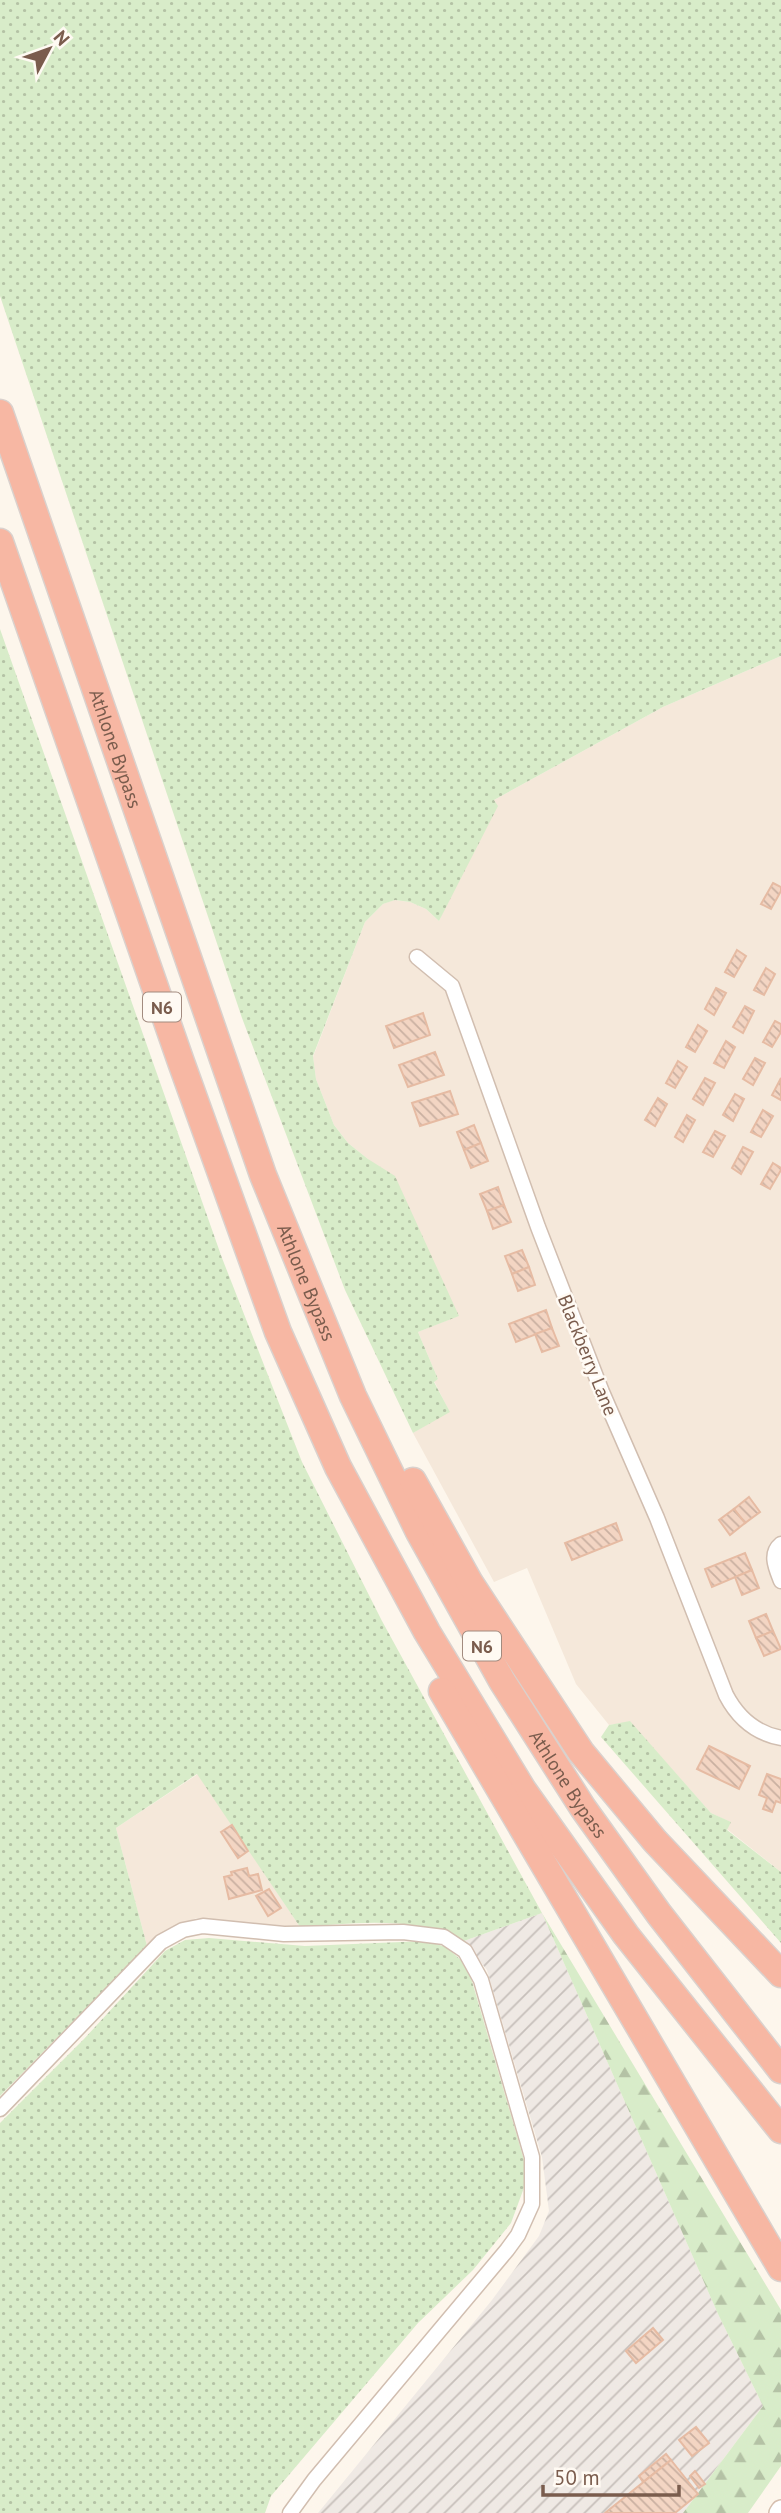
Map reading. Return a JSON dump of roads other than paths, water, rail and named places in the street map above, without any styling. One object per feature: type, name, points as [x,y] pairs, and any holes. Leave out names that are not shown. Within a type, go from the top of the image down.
[{"type":"highway","name":"Athlone Bypass","points":[[0,413],[263,1175],[353,1396],[419,1532],[502,1681],[590,1818],[659,1914],[781,2070]]},
{"type":"highway","name":"Athlone Bypass","points":[[0,542],[181,1062],[274,1319],[338,1467],[427,1632],[523,1790],[626,1935],[781,2130]]},
{"type":"highway","name":"N6","points":[[263,1175],[394,1449],[470,1583],[581,1752],[655,1841],[781,1974]]},
{"type":"highway","name":"N6","points":[[338,1467],[369,1549],[439,1685],[781,2268]]},
{"type":"street","name":"Blackberry Lane","points":[[417,957],[452,986],[538,1227],[602,1392],[657,1518],[726,1695],[736,1712],[753,1728],[781,1738]]},
{"type":"street","points":[[781,1544],[774,1550],[781,1581]]},
{"type":"street","points":[[0,2109],[161,1942],[183,1930],[203,1926],[284,1934],[403,1932],[444,1937],[469,1955],[481,1980],[532,2157],[533,2204],[518,2235],[507,2250],[314,2480],[290,2513]]}]
